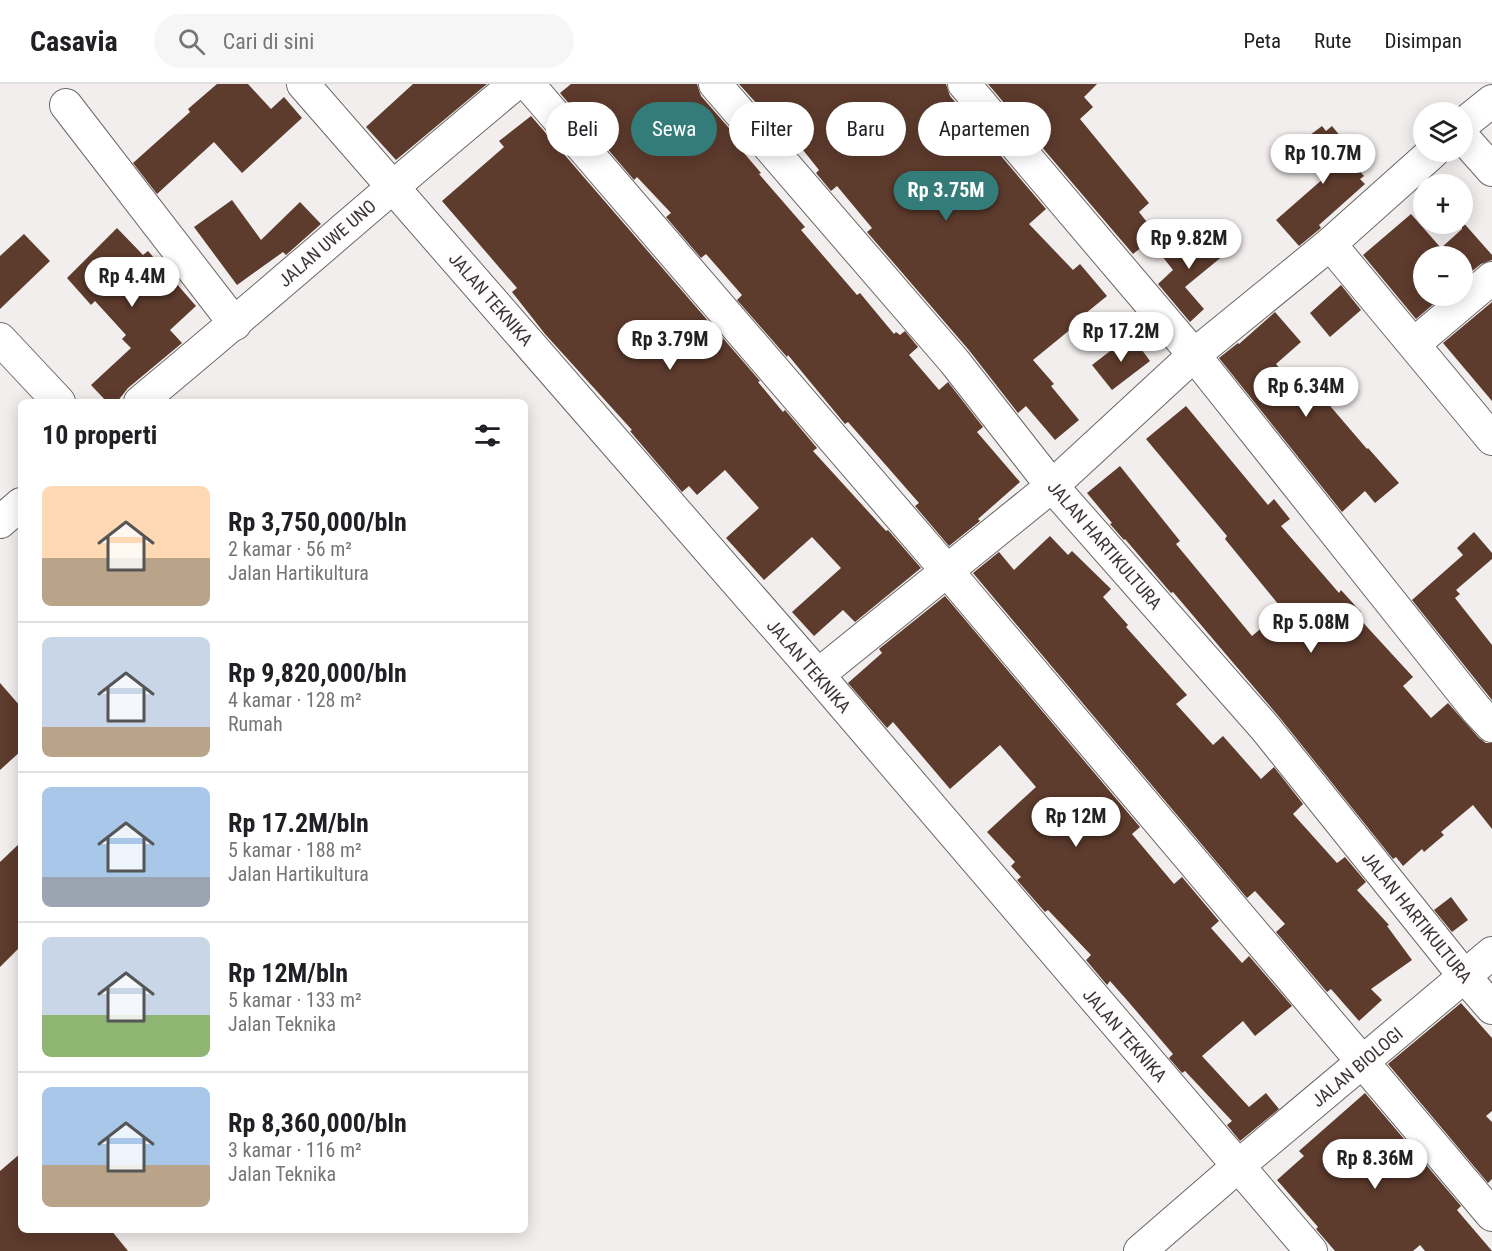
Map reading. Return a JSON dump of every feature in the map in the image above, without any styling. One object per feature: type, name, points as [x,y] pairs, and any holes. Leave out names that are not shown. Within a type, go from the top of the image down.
[{"type":"street","name":"JALAN TEKNIKA","points":[[303,84],[818,675],[1311,1251]]},
{"type":"street","name":"JALAN UWE UNO","points":[[144,399],[235,324],[392,185],[515,84]]},
{"type":"street","points":[[528,84],[948,572],[1492,1215]]},
{"type":"street","name":"JALAN HARTIKULTURA","points":[[715,84],[954,361],[1052,486],[1266,729],[1492,1008]]},
{"type":"street","points":[[964,84],[1194,355],[1492,726]]},
{"type":"street","points":[[1473,116],[1492,101]]},
{"type":"street","points":[[66,105],[235,324]]},
{"type":"street","points":[[1473,148],[1492,170]]},
{"type":"street","points":[[818,675],[1052,486],[1194,355],[1330,244],[1422,162]]},
{"type":"street","points":[[1330,244],[1492,439]]},
{"type":"street","points":[[1414,344],[1492,278]]},
{"type":"street","points":[[0,339],[56,399]]},
{"type":"street","points":[[0,522],[18,507]]},
{"type":"street","name":"JALAN BIOLOGI","points":[[1140,1251],[1492,954]]},
{"type":"building","points":[[217,84],[248,84],[271,109],[284,97],[302,118],[242,173],[214,142],[157,194],[133,163],[190,112],[188,109]]},
{"type":"building","points":[[413,84],[487,84],[396,160],[366,127]]},
{"type":"building","points":[[571,84],[697,84],[701,96],[706,102],[631,102],[631,156],[717,156],[717,114],[729,128],[729,156],[747,156],[761,173],[759,174],[805,227],[801,230],[857,295],[860,293],[894,334],[896,332],[900,335],[905,331],[918,347],[909,355],[939,390],[948,382],[983,427],[977,432],[1020,482],[978,519],[980,521],[949,546],[915,506],[919,503],[848,422],[845,424],[788,355],[787,357],[737,300],[742,295],[706,254],[701,258],[666,217],[671,213],[637,177],[634,180],[614,156],[619,156],[619,102],[568,102],[560,93]]},
{"type":"building","points":[[739,84],[946,84],[950,96],[955,102],[918,102],[918,156],[1001,156],[1046,209],[1029,224],[1073,270],[1080,264],[1107,296],[1086,313],[1088,315],[1033,360],[1054,384],[1051,386],[1079,420],[1055,440],[1026,406],[1018,413],[968,349],[867,232],[872,228],[837,186],[831,191],[816,173],[819,170],[808,156],[814,156],[814,102],[755,102]]},
{"type":"building","points":[[988,84],[1097,84],[1084,97],[1093,107],[1080,119],[1149,203],[1139,212],[1157,235],[1133,254],[1049,156],[1051,102],[1003,102]]},
{"type":"building","points":[[531,116],[546,133],[546,156],[566,156],[760,381],[758,382],[783,412],[785,410],[817,448],[813,451],[921,568],[855,622],[843,610],[814,636],[792,612],[841,568],[812,537],[764,580],[726,538],[759,508],[725,470],[697,495],[689,486],[682,492],[630,431],[632,430],[545,334],[512,292],[517,288],[442,201],[504,147],[499,141]]},
{"type":"building","points":[[1322,126],[1326,131],[1332,126],[1349,147],[1343,152],[1364,176],[1360,179],[1365,184],[1319,225],[1321,228],[1299,246],[1276,220],[1324,178],[1298,144]]},
{"type":"building","points":[[232,200],[261,240],[300,202],[321,224],[286,255],[283,252],[237,285],[194,227]]},
{"type":"building","points":[[1411,214],[1413,234],[1429,234],[1439,246],[1413,246],[1413,306],[1431,306],[1416,319],[1363,255]]},
{"type":"building","points":[[1198,226],[1224,255],[1185,287],[1204,309],[1190,322],[1158,284],[1173,270],[1162,256]]},
{"type":"building","points":[[117,228],[143,255],[148,251],[196,306],[170,330],[182,343],[128,388],[119,399],[104,399],[91,385],[131,348],[122,339],[126,335],[95,301],[91,305],[67,278]]},
{"type":"building","points":[[1473,233],[1492,255],[1492,260],[1473,270],[1473,246],[1443,246],[1456,234]]},
{"type":"building","points":[[24,234],[50,261],[0,309],[0,256]]},
{"type":"building","points":[[1341,285],[1361,310],[1330,337],[1310,313]]},
{"type":"building","points":[[1492,302],[1492,401],[1443,343]]},
{"type":"building","points":[[1275,312],[1301,342],[1276,364],[1308,402],[1319,393],[1399,483],[1375,503],[1365,491],[1342,512],[1219,358],[1239,344]]},
{"type":"building","points":[[1131,335],[1150,361],[1112,390],[1092,365]]},
{"type":"building","points":[[1186,406],[1268,505],[1274,499],[1290,519],[1281,526],[1339,593],[1341,590],[1361,612],[1357,616],[1413,677],[1403,686],[1431,718],[1448,703],[1479,738],[1486,743],[1492,743],[1492,829],[1473,805],[1441,832],[1444,835],[1424,852],[1422,849],[1403,866],[1396,857],[1393,859],[1280,718],[1173,592],[1171,593],[1110,524],[1112,523],[1087,493],[1120,466],[1180,541],[1176,544],[1252,636],[1283,610],[1225,539],[1227,536],[1146,439]]},
{"type":"building","points":[[1474,532],[1492,553],[1492,559],[1456,590],[1460,594],[1455,598],[1492,645],[1492,700],[1412,600],[1463,555],[1457,548]]},
{"type":"building","points":[[1050,536],[1068,555],[1072,551],[1111,589],[1103,597],[1128,625],[1126,627],[1187,695],[1176,704],[1213,745],[1223,736],[1261,779],[1274,767],[1303,804],[1293,814],[1337,863],[1345,857],[1366,882],[1357,890],[1389,925],[1387,926],[1412,960],[1371,989],[1382,1000],[1359,1021],[1331,989],[1327,992],[1276,932],[1285,924],[1255,891],[1247,898],[973,573],[999,552],[1014,570]]},
{"type":"building","points":[[945,596],[1140,827],[1132,834],[1174,884],[1182,877],[1219,921],[1211,928],[1242,963],[1249,956],[1292,1006],[1255,1036],[1243,1021],[1202,1056],[1249,1107],[1266,1093],[1279,1109],[1240,1141],[1227,1125],[1232,1121],[1185,1071],[1182,1073],[1169,1058],[1173,1054],[1110,981],[1107,985],[1086,960],[1091,955],[1048,910],[1045,912],[1017,880],[1021,877],[1011,866],[1015,862],[987,832],[1036,787],[1000,745],[950,789],[893,722],[887,728],[848,683],[882,653],[879,649]]},
{"type":"building","points":[[0,683],[18,704],[18,754],[0,770]]},
{"type":"building","points":[[18,845],[18,949],[0,967],[0,862]]},
{"type":"building","points":[[1451,897],[1468,920],[1452,932],[1434,910]]},
{"type":"building","points":[[1461,1003],[1492,1038],[1492,1111],[1486,1116],[1492,1122],[1492,1179],[1488,1183],[1388,1064]]},
{"type":"building","points":[[1365,1093],[1461,1206],[1457,1210],[1492,1251],[1425,1251],[1420,1245],[1413,1251],[1335,1251],[1316,1229],[1318,1227],[1277,1180],[1304,1156],[1299,1151]]},
{"type":"building","points":[[18,1156],[18,1233],[113,1233],[128,1251],[0,1251],[0,1171]]}]
